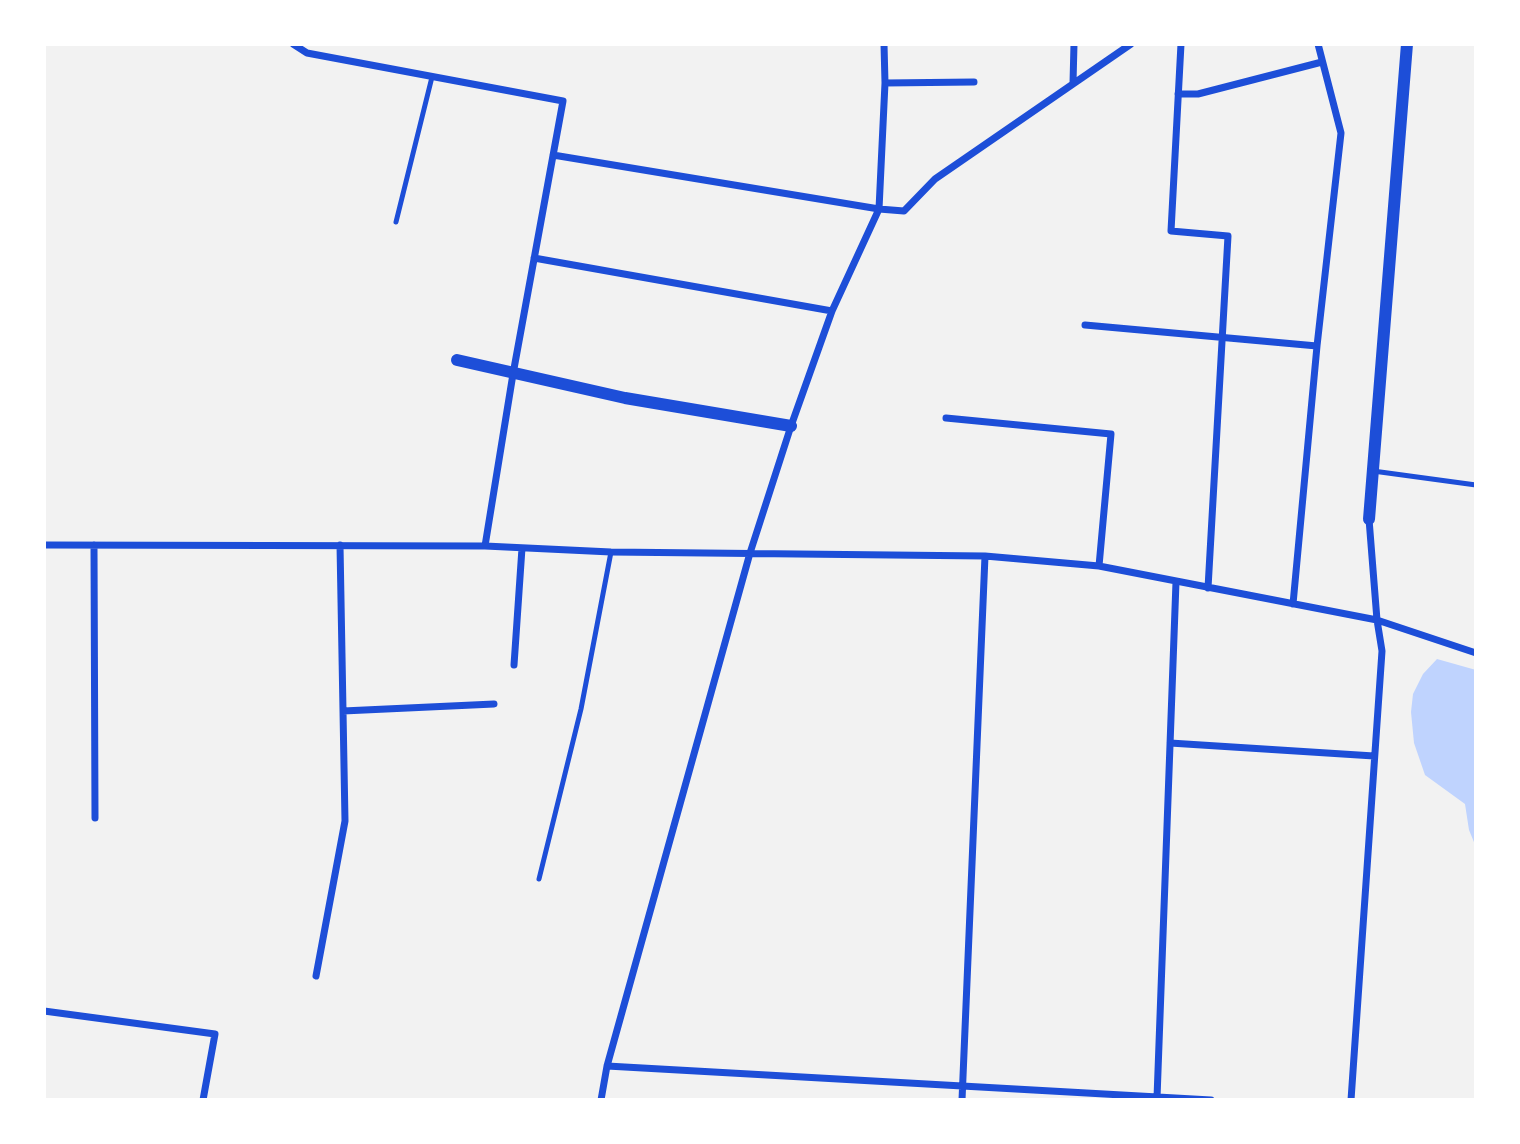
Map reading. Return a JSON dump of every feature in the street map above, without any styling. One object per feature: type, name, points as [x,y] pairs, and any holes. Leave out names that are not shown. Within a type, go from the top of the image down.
[{"type":"street","points":[[293,44],[307,53],[563,101],[513,374],[485,546]]},
{"type":"street","points":[[601,1100],[607,1066],[750,553],[832,311],[879,209],[884,44]]},
{"type":"street","points":[[1073,83],[1074,44]]},
{"type":"street","points":[[553,155],[904,211],[935,178],[1131,44]]},
{"type":"street","points":[[1181,44],[1171,231],[1228,236],[1208,588]]},
{"type":"street","points":[[1293,604],[1317,346],[1341,133],[1318,44]]},
{"type":"street","points":[[1351,1100],[1382,651],[1369,519],[1407,44]]},
{"type":"street","points":[[1178,94],[1198,94],[1322,62]]},
{"type":"street","points":[[884,83],[974,82]]},
{"type":"street","points":[[534,258],[832,311]]},
{"type":"street","points":[[1085,325],[1317,346]]},
{"type":"street","points":[[457,360],[625,398],[791,426]]},
{"type":"street","points":[[946,418],[1111,434],[1099,566]]},
{"type":"street","points":[[44,545],[485,546],[611,552],[985,556],[1099,566],[1377,620],[1476,653]]},
{"type":"street","points":[[94,545],[95,818]]},
{"type":"street","points":[[316,976],[345,821],[340,545]]},
{"type":"street","points":[[514,665],[522,548]]},
{"type":"street","points":[[962,1100],[985,556]]},
{"type":"street","points":[[1157,1098],[1175,582]]},
{"type":"street","points":[[343,711],[494,704]]},
{"type":"street","points":[[1170,743],[1374,756]]},
{"type":"street","points":[[44,1011],[215,1034],[203,1100]]},
{"type":"street","points":[[607,1066],[1211,1100]]},
{"type":"lane","points":[[396,222],[432,77]]},
{"type":"lane","points":[[1373,471],[1476,485]]},
{"type":"lane","points":[[538,879],[582,709],[611,552]]},
{"type":"water","points":[[1437,659],[1476,670],[1476,847],[1469,830],[1465,804],[1425,775],[1414,743],[1411,712],[1413,694],[1423,674]]}]
